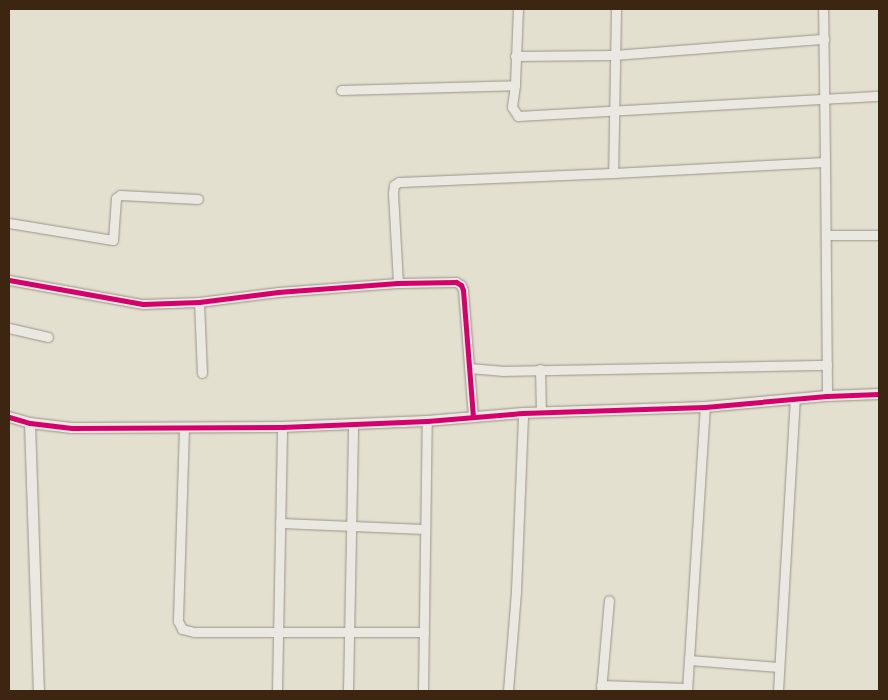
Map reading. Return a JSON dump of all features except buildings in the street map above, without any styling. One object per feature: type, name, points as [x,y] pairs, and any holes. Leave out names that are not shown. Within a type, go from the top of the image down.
[{"type":"street","points":[[518,9],[515,85],[512,107],[518,116],[879,96]]},
{"type":"street","points":[[613,173],[616,9]]},
{"type":"street","points":[[823,9],[827,396]]},
{"type":"street","points":[[516,56],[614,55],[824,39]]},
{"type":"street","points":[[341,90],[515,85]]},
{"type":"street","points":[[398,283],[393,194],[394,185],[399,182],[825,162]]},
{"type":"street","points":[[9,223],[113,240],[116,198],[120,195],[198,199]]},
{"type":"street","points":[[826,235],[879,235]]},
{"type":"street","points":[[9,280],[124,302],[144,304],[199,302],[278,292],[398,283],[447,281],[462,285],[474,416]]},
{"type":"street","points":[[199,302],[202,373]]},
{"type":"street","points":[[9,328],[48,337]]},
{"type":"street","points":[[470,368],[504,371],[827,365]]},
{"type":"street","points":[[540,369],[541,412]]},
{"type":"street","points":[[9,417],[30,423],[72,428],[282,427],[427,421],[541,412],[705,407],[827,396],[879,394]]},
{"type":"street","points":[[778,691],[795,400]]},
{"type":"street","points":[[609,600],[601,688],[687,689],[705,407]]},
{"type":"street","points":[[508,691],[516,591],[523,413]]},
{"type":"street","points":[[423,691],[427,421]]},
{"type":"street","points":[[30,423],[39,691]]},
{"type":"street","points":[[348,691],[353,424]]},
{"type":"street","points":[[277,691],[282,427]]},
{"type":"street","points":[[184,428],[178,621],[182,628],[194,632],[424,632]]},
{"type":"street","points":[[280,523],[425,529]]},
{"type":"street","points":[[689,660],[779,667]]},
{"type":"cycle path","points":[[9,280],[143,304],[199,302],[278,292],[398,283],[456,282],[461,285],[463,290],[473,416]]},
{"type":"cycle path","points":[[9,417],[30,423],[72,428],[282,427],[427,421],[523,413],[705,407],[827,396],[879,394]]}]
